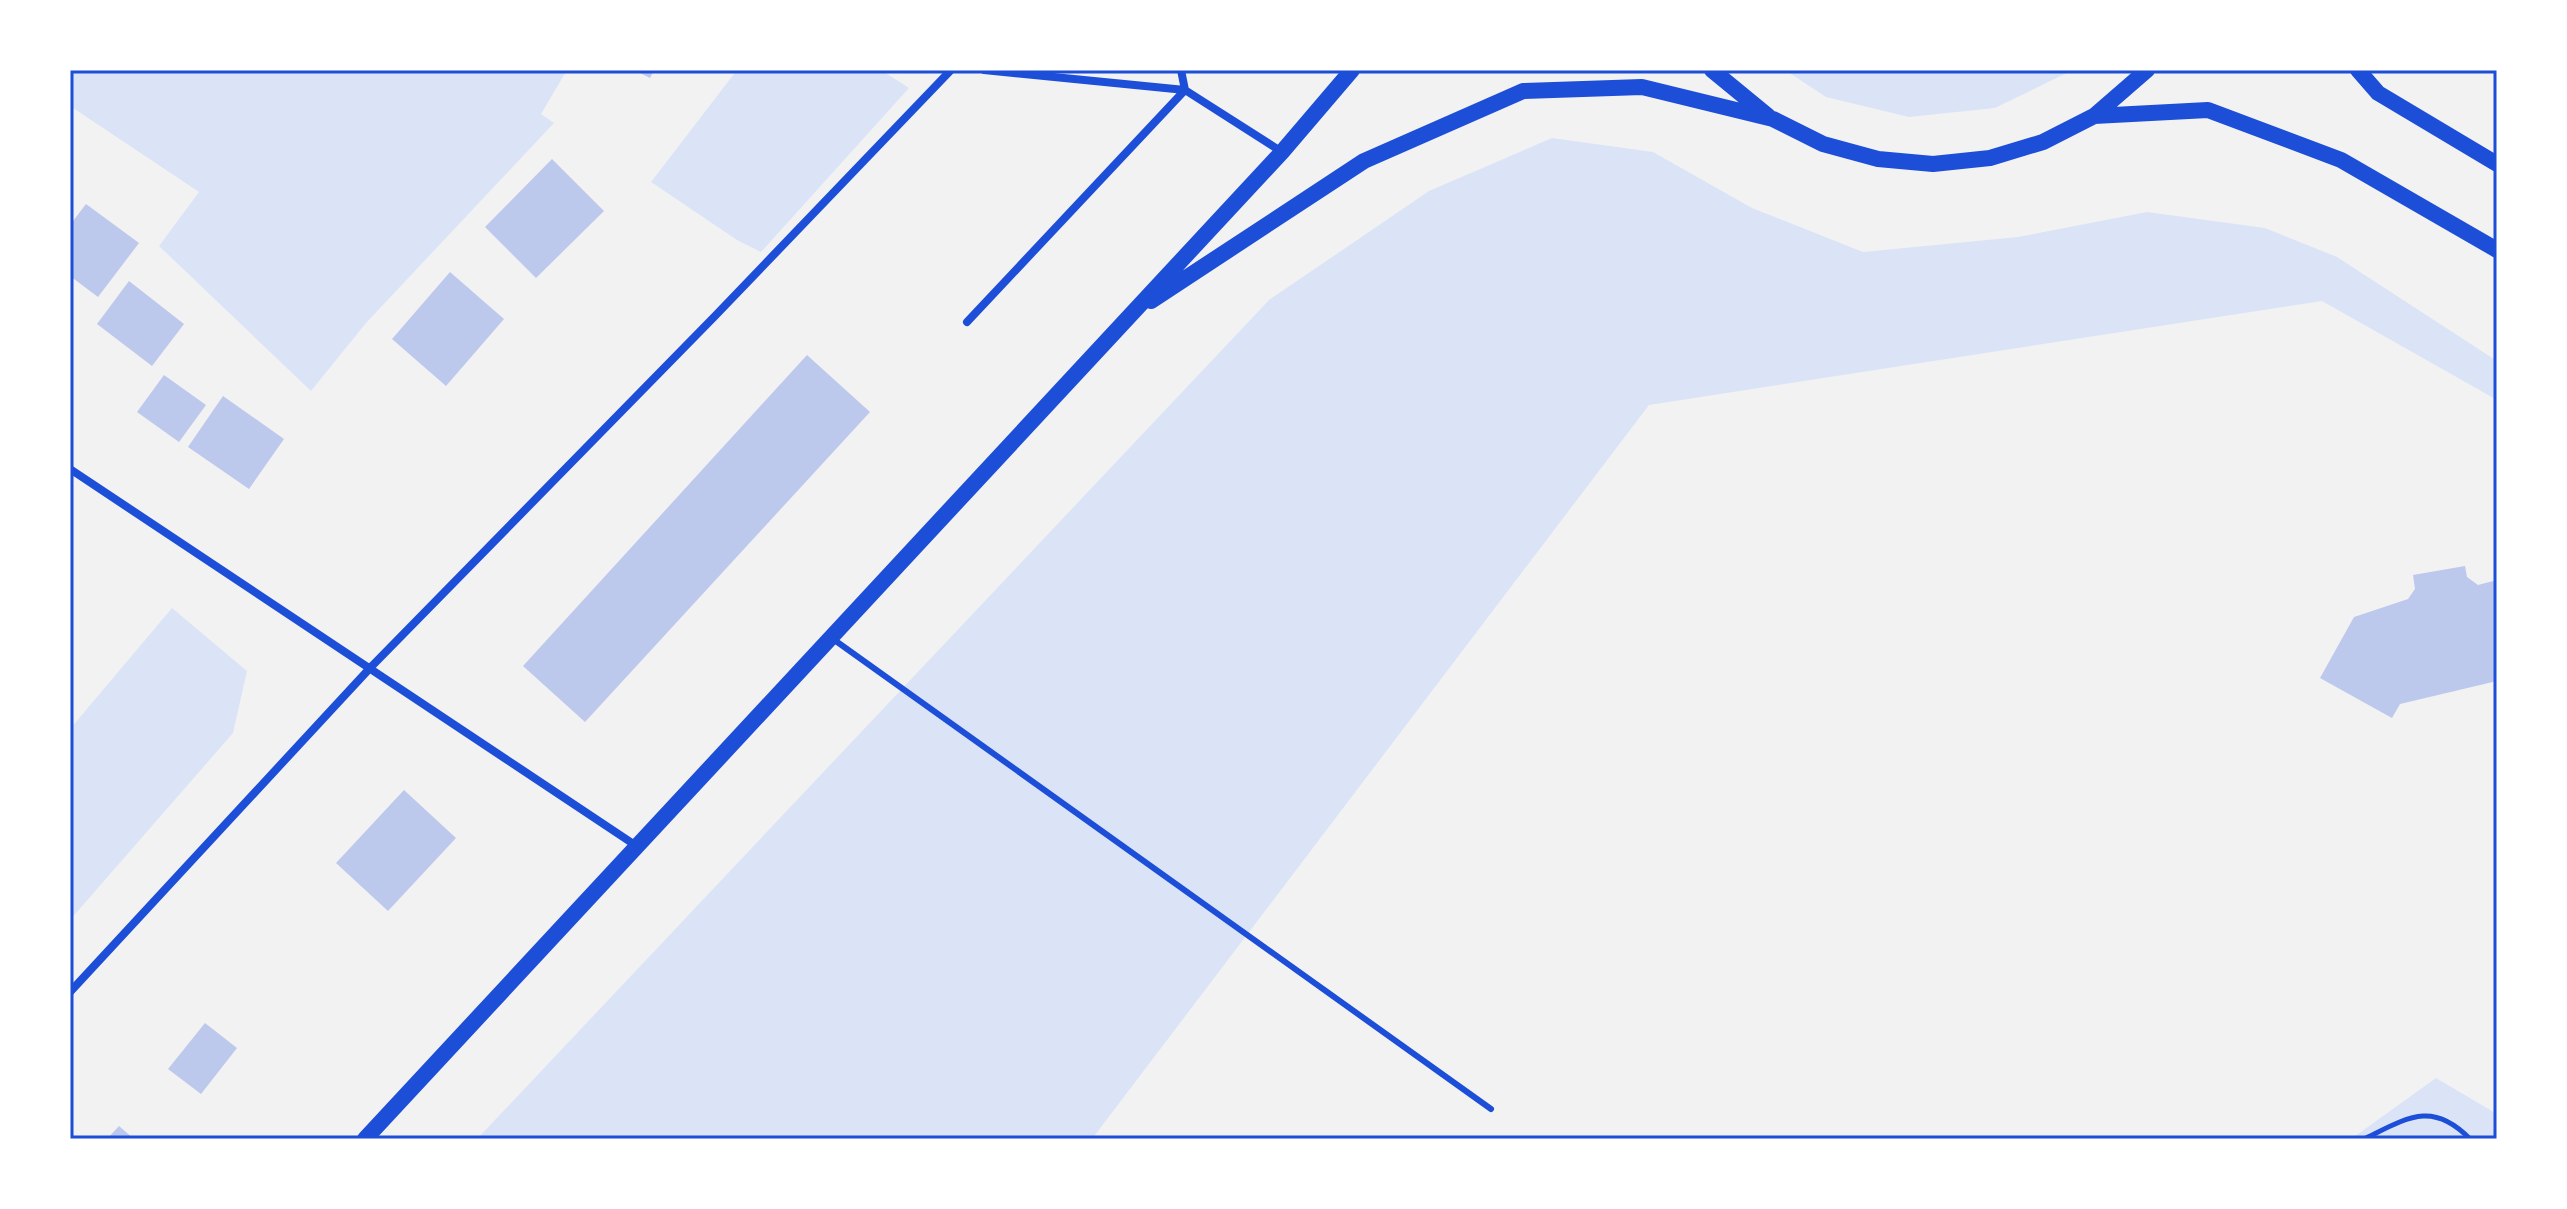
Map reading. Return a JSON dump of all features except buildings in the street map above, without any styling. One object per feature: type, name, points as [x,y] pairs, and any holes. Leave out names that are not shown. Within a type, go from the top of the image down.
[{"type":"main road","points":[[365,1139],[1282,152],[1352,70]]},
{"type":"main road","points":[[1712,70],[1773,119],[1823,144],[1878,159],[1933,164],[1990,158],[2043,142],[2094,116],[2147,70]]},
{"type":"main road","points":[[2358,70],[2378,93],[2497,164]]},
{"type":"main road","points":[[1126,318],[1364,161],[1523,91],[1642,87],[1773,119]]},
{"type":"main road","points":[[2094,116],[2208,110],[2341,160],[2497,250]]},
{"type":"street","points":[[70,992],[371,667],[951,70]]},
{"type":"street","points":[[984,70],[1185,90],[1282,152]]},
{"type":"street","points":[[1181,70],[1185,90]]},
{"type":"street","points":[[967,322],[1185,90]]},
{"type":"street","points":[[70,469],[635,845]]},
{"type":"lane","points":[[830,637],[1491,1109]]},
{"type":"path","points":[[2364,1139],[2429,1114],[2453,1122],[2470,1139]]},
{"type":"shaded area","points":[[70,70],[567,70],[541,114],[554,123],[366,323],[311,391],[159,246],[199,192],[73,108],[70,111]]},
{"type":"shaded area","points":[[737,70],[881,70],[909,88],[761,252],[737,240],[651,182]]},
{"type":"shaded area","points":[[1785,70],[2073,70],[1995,108],[1909,117],[1826,97]]},
{"type":"shaded area","points":[[1552,138],[1653,152],[1752,208],[1863,252],[2018,237],[2147,212],[2265,228],[2337,257],[2497,361],[2497,400],[2322,301],[1649,405],[1092,1139],[477,1139],[1269,300],[1429,191]]},
{"type":"shaded area","points":[[172,608],[247,671],[233,733],[70,920],[70,729]]},
{"type":"shaded area","points":[[2436,1078],[2497,1114],[2497,1139],[2351,1139]]}]
